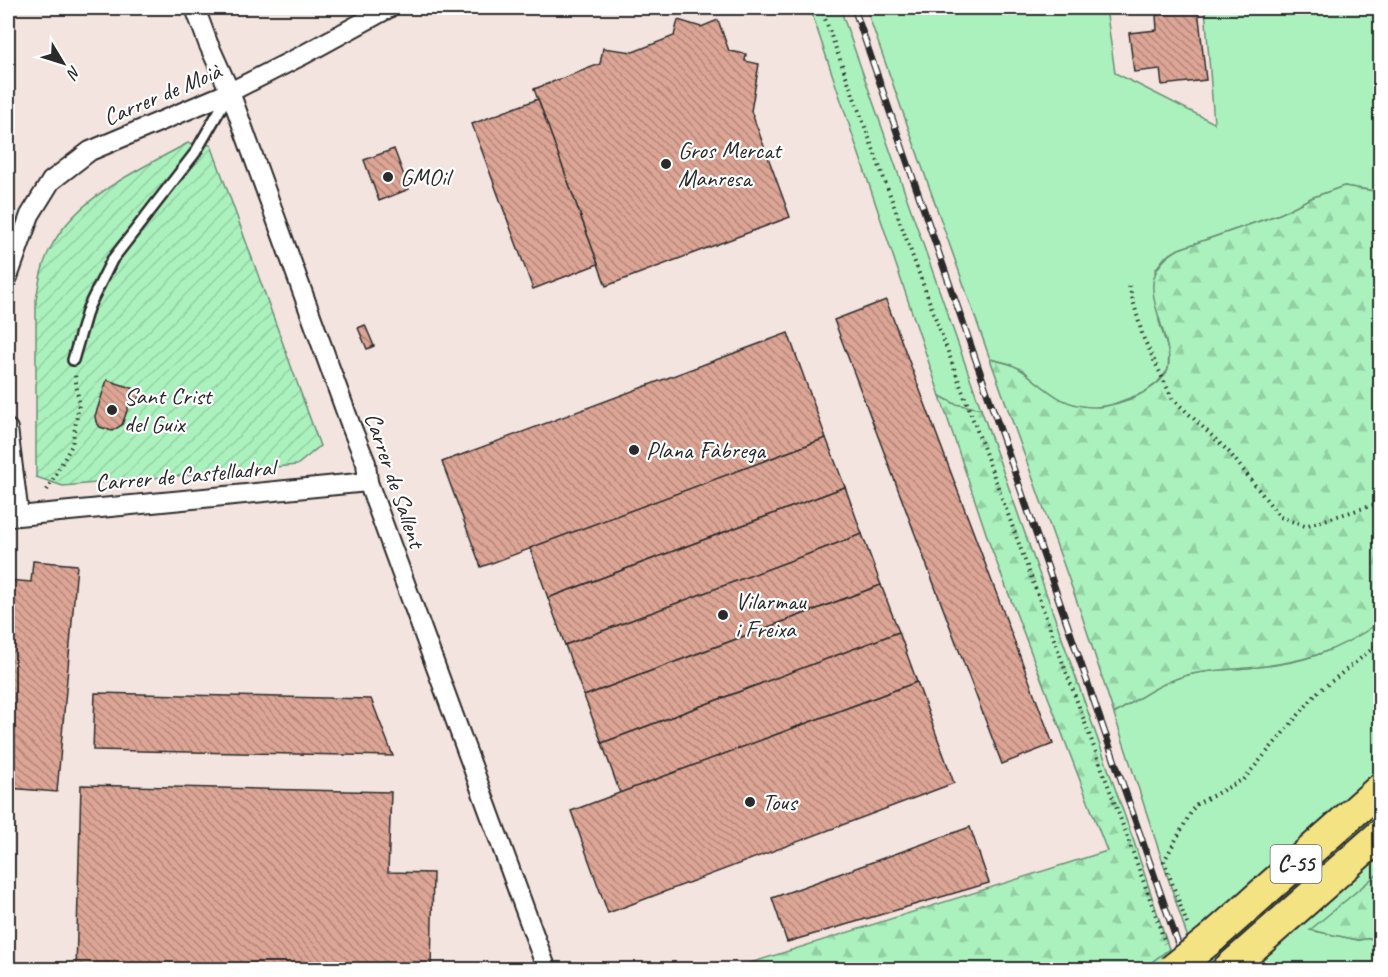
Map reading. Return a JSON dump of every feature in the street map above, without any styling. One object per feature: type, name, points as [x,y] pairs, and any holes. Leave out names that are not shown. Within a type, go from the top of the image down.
[{"type":"highway","name":"C-55","points":[[1169,959],[1380,789]]},
{"type":"highway","name":"C-55","points":[[1227,969],[1380,836]]},
{"type":"street","name":"Carrer de Sallent","points":[[195,8],[230,92],[366,463],[368,482],[547,969]]},
{"type":"street","name":"Carrer de Moià","points":[[8,277],[30,214],[51,181],[90,151],[230,92],[389,8]]},
{"type":"street","points":[[8,429],[13,516]]},
{"type":"street","name":"Carrer de Castelladral","points":[[13,516],[368,482]]},
{"type":"lane","points":[[73,360],[88,309],[112,261],[195,153],[230,92]]},
{"type":"path","points":[[821,8],[1149,896],[1169,959]]},
{"type":"path","points":[[1129,286],[1143,337],[1172,398],[1229,452],[1280,517],[1305,526],[1380,503]]},
{"type":"path","points":[[47,490],[72,445],[79,404],[73,360]]},
{"type":"path","points":[[1200,933],[1164,861],[1195,805],[1244,779],[1318,692],[1380,643]]},
{"type":"path","points":[[1374,969],[1380,963]]},
{"type":"green space","points":[[810,8],[840,8],[981,409],[955,404],[940,396]]},
{"type":"green space","points":[[866,8],[1106,8],[1115,73],[1214,123],[1205,8],[1380,8],[1380,192],[1344,186],[1311,198],[1280,214],[1179,249],[1165,257],[1155,270],[1159,321],[1169,353],[1168,370],[1157,383],[1143,393],[1111,405],[1093,408],[1060,400],[1046,391],[1023,370],[990,359]]},
{"type":"green space","points":[[188,143],[211,145],[320,446],[297,465],[63,486],[36,477],[36,300],[46,257],[61,232],[91,200],[129,175]]},
{"type":"green space","points":[[1344,186],[1380,192],[1380,622],[1348,642],[1317,655],[1266,666],[1202,672],[1177,678],[1114,714],[1081,613],[990,359],[1016,367],[1055,396],[1072,404],[1103,407],[1137,396],[1159,381],[1169,366],[1168,348],[1153,291],[1158,268],[1166,258],[1179,249],[1280,214],[1311,198]]},
{"type":"green space","points":[[940,396],[955,404],[981,409],[1134,842],[1169,949],[1141,970],[731,969],[1107,851],[990,545]]},
{"type":"green space","points":[[1380,622],[1380,872],[1311,930],[1358,940],[1380,937],[1380,969],[1198,969],[1114,714],[1151,691],[1181,677],[1202,672],[1290,663],[1343,644]]},
{"type":"green space","points":[[1380,872],[1380,937],[1358,940],[1310,930]]},
{"type":"green space","points":[[1169,949],[1176,969],[1141,970]]},
{"type":"building","points":[[1198,9],[1206,80],[1162,85],[1160,69],[1134,72],[1129,33],[1157,30],[1156,15]]},
{"type":"building","name":"Gros Mercat Manresa","points":[[678,20],[701,27],[718,20],[729,51],[746,54],[745,61],[759,64],[751,111],[790,217],[606,286],[534,89],[600,64],[603,48],[633,52],[674,36]]},
{"type":"building","points":[[538,99],[598,264],[533,289],[472,124]]},
{"type":"building","points":[[394,149],[409,189],[379,201],[364,160]]},
{"type":"building","points":[[886,300],[1053,744],[1002,764],[834,320]]},
{"type":"building","points":[[365,325],[374,346],[367,349],[358,328]]},
{"type":"building","name":"Plana Fàbrega","points":[[788,333],[826,438],[481,567],[442,462]]},
{"type":"building","name":"Sant Crist del Guix","points":[[107,380],[141,391],[136,404],[130,402],[122,425],[112,431],[100,427],[95,416]]},
{"type":"building","points":[[826,438],[845,487],[548,598],[530,548]]},
{"type":"building","points":[[845,487],[862,534],[565,645],[548,598]]},
{"type":"building","name":"Vilarmau i Freixa","points":[[862,534],[881,585],[584,696],[565,645]]},
{"type":"building","points":[[33,561],[77,565],[57,792],[8,788],[8,580],[31,582]]},
{"type":"building","points":[[881,585],[899,632],[602,743],[584,696]]},
{"type":"building","points":[[899,632],[917,682],[620,793],[602,743]]},
{"type":"building","name":"Tous","points":[[917,682],[954,783],[608,913],[571,811]]},
{"type":"building","points":[[95,693],[371,699],[393,756],[93,750]]},
{"type":"building","points":[[81,785],[391,792],[388,872],[433,873],[431,970],[76,970]]},
{"type":"building","points":[[970,827],[989,883],[787,942],[772,898]]},
{"type":"railway","points":[[854,8],[1187,970]]},
{"type":"place","name":"Gros Mercat Manresa","points":[[666,164]]},
{"type":"place","name":"GMOil","points":[[388,177]]},
{"type":"place","name":"Sant Crist del Guix","points":[[112,410]]},
{"type":"place","name":"Plana Fàbrega","points":[[634,450]]},
{"type":"place","name":"Vilarmau i Freixa","points":[[723,615]]},
{"type":"place","name":"Tous","points":[[750,802]]}]
